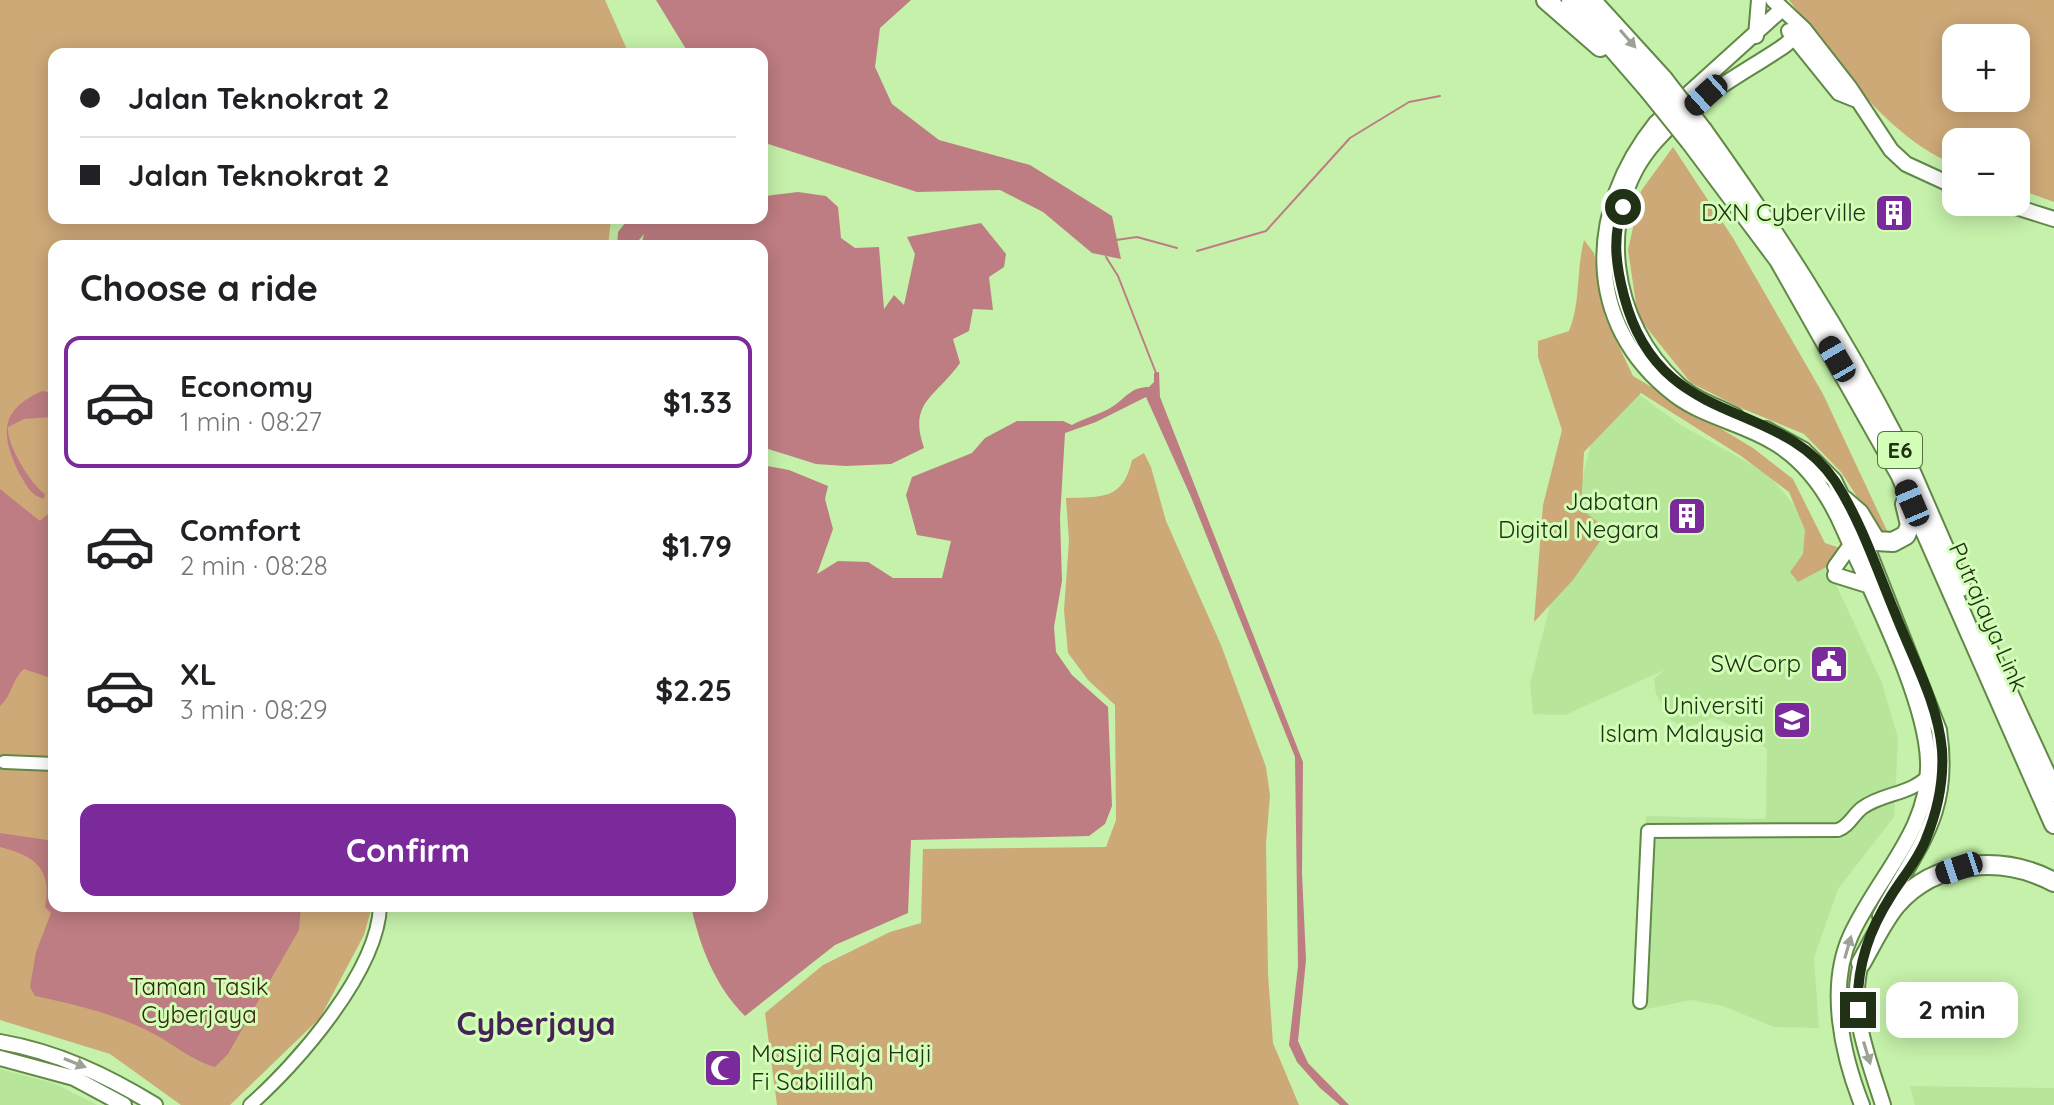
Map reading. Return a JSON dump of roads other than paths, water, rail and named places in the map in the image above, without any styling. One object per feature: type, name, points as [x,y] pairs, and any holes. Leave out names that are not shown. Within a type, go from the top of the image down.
[{"type":"highway","points":[[1546,0],[1622,66],[1635,71]]},
{"type":"highway","name":"Putrajaya Link","points":[[1571,0],[1635,71],[1656,84]]},
{"type":"highway","name":"Putrajaya Link","points":[[1591,0],[1604,8],[1656,84],[1788,251],[1863,377],[1919,485],[2054,792]]},
{"type":"highway","name":"Putrajaya Link","points":[[1697,136],[1779,260],[1892,460],[2054,824]]},
{"type":"highway","points":[[1844,500],[1859,513],[1876,541],[1903,538],[1910,518],[1894,476],[1892,460]]},
{"type":"highway","points":[[1861,963],[1895,907],[1907,895],[1941,874],[1995,865],[2033,872],[2054,882]]},
{"type":"main road","points":[[1759,0],[1760,32]]},
{"type":"main road","points":[[1765,0],[1777,8],[1794,37],[1839,93],[1854,99]]},
{"type":"main road","points":[[1777,8],[1760,32],[1656,123],[1635,152],[1617,185],[1605,222],[1606,281],[1623,333],[1655,376],[1675,395],[1702,411],[1773,442],[1820,485],[1850,546],[1922,715],[1927,777],[1921,812],[1850,937],[1841,974],[1845,1058],[1862,1105]]},
{"type":"main road","points":[[1760,32],[1779,29],[1794,37],[1850,88],[1854,99],[1891,150],[1906,164],[1942,181]]},
{"type":"main road","points":[[1794,37],[1706,95],[1653,144],[1630,188],[1616,227],[1619,278],[1648,351],[1678,384],[1691,394],[1785,437],[1819,462],[1844,500],[1933,709],[1942,752],[1941,790],[1926,841],[1890,898],[1861,963],[1857,994],[1860,1028],[1883,1105]]},
{"type":"main road","points":[[1764,58],[1792,55],[1813,61]]},
{"type":"main road","points":[[2030,211],[2054,219]]},
{"type":"main road","points":[[1850,546],[1835,571],[1867,585]]},
{"type":"main road","points":[[0,1042],[83,1066],[155,1105]]},
{"type":"main road","points":[[0,1058],[44,1067],[101,1090],[124,1105]]},
{"type":"main road","points":[[101,1090],[118,1105]]},
{"type":"street","points":[[1,763],[48,764]]},
{"type":"street","points":[[1640,1002],[1648,831],[1656,828],[1838,830],[1847,827],[1862,808],[1910,790],[1927,777]]},
{"type":"street","points":[[1910,790],[1921,812]]},
{"type":"street","points":[[252,1104],[329,1023],[374,937],[379,912]]},
{"type":"waterway","points":[[1197,251],[1266,231],[1350,138],[1409,102],[1440,96]]},
{"type":"waterway","points":[[1116,240],[1137,237],[1177,248]]},
{"type":"waterway","points":[[1106,257],[1118,276],[1156,373]]},
{"type":"place","name":"DXN Cyberville","points":[[1894,213]]},
{"type":"place","name":"Jabatan Digital Negara","points":[[1687,516]]},
{"type":"place","name":"SWCorp","points":[[1829,664]]},
{"type":"place","name":"Universiti Islam Malaysia","points":[[1792,720]]},
{"type":"place","name":"Masjid Raja Haji Fi Sabilillah","points":[[723,1068]]},
{"type":"district","name":"Cyberjaya","points":[[536,1024]]},
{"type":"park label","name":"Taman Tasik Cyberjaya","points":[[199,1001]]}]
